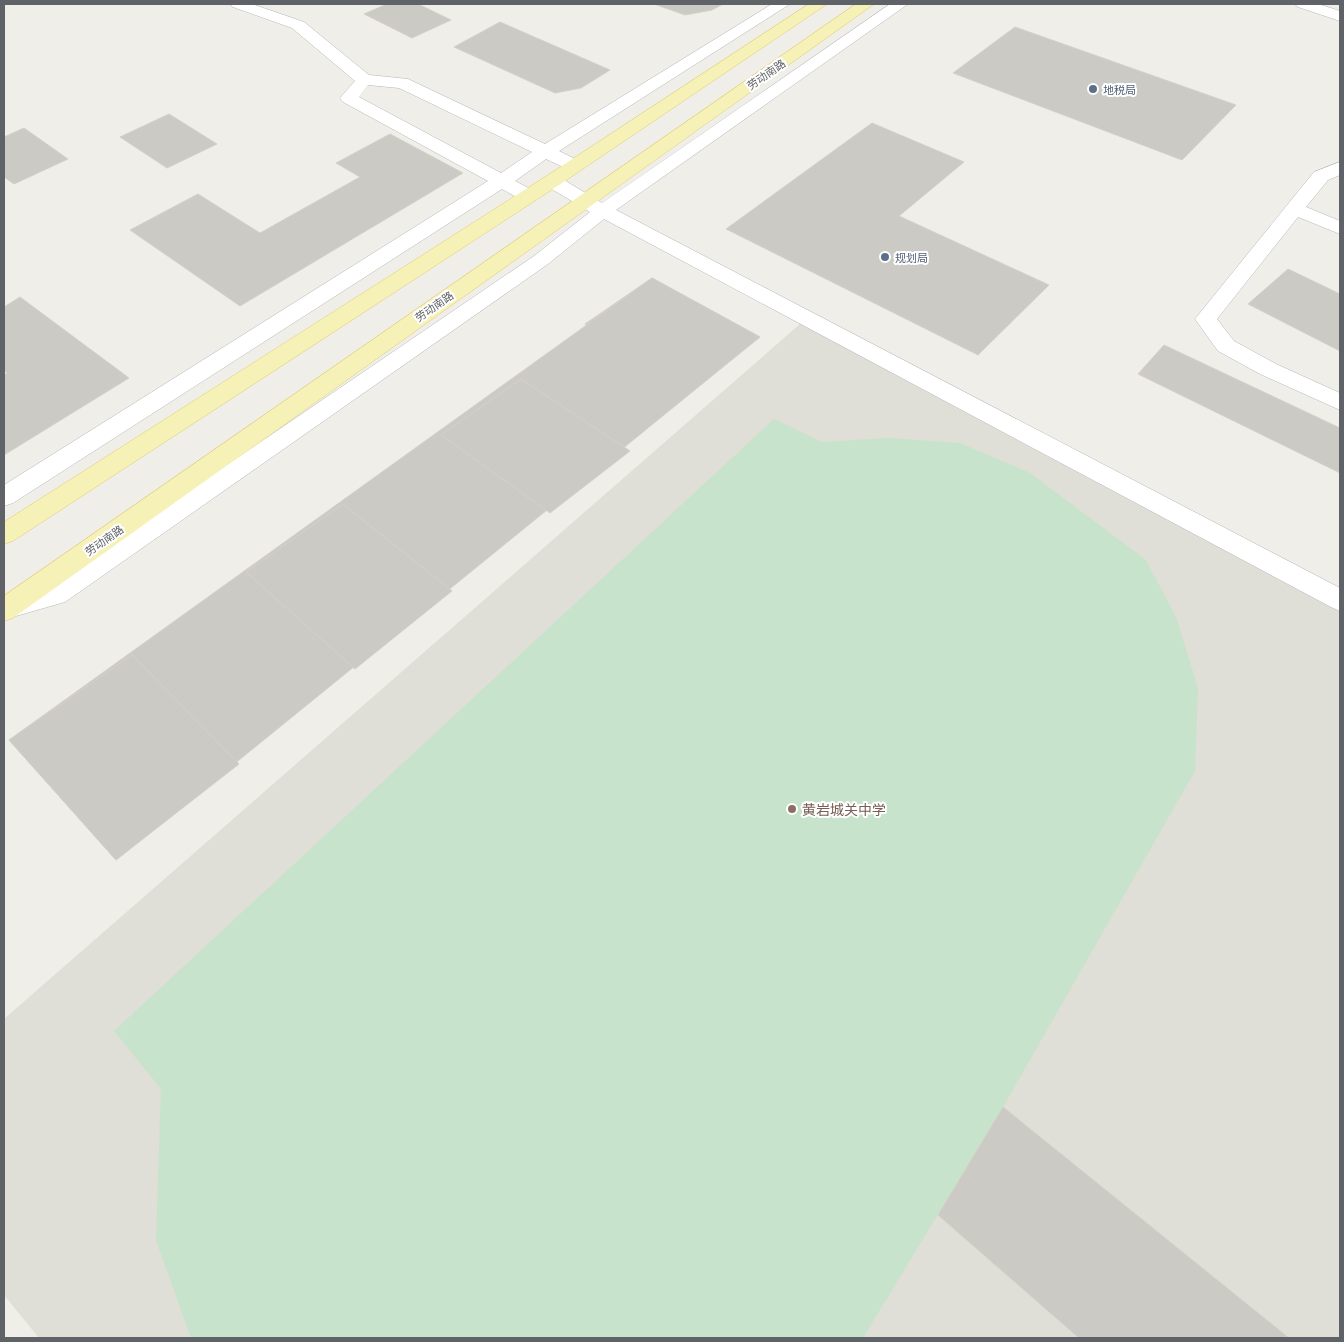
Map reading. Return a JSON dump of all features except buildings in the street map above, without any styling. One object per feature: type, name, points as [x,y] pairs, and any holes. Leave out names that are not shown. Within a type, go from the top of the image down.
[{"type":"main road","points":[[4,534],[552,182],[819,4]]},
{"type":"main road","name":"劳动南路","points":[[594,206],[866,4]]},
{"type":"street","points":[[238,4],[298,25],[364,80],[402,83],[575,166]]},
{"type":"street","points":[[4,497],[545,152],[782,4]]},
{"type":"street","points":[[6,609],[56,595],[541,260],[594,206],[900,4]]},
{"type":"street","points":[[1303,4],[1340,16]]},
{"type":"street","points":[[364,80],[349,98],[529,196]]},
{"type":"street","points":[[1340,168],[1321,176],[1206,318],[1226,346],[1268,369],[1340,402]]},
{"type":"street","points":[[552,182],[594,206],[1340,600]]},
{"type":"street","points":[[1294,209],[1340,228]]},
{"type":"shaded area","name":"黄岩城关中学","points":[[808,317],[1340,600],[1340,1338],[39,1338],[4,1295],[4,1019]]},
{"type":"green space","name":"黄岩城关中学","points":[[774,419],[822,442],[888,438],[960,443],[1030,473],[1146,560],[1176,617],[1198,688],[1195,771],[1003,1107],[863,1338],[191,1338],[156,1240],[161,1089],[114,1031]]},
{"type":"place","name":"地税局","points":[[1093,89]]},
{"type":"place","name":"规划局","points":[[885,257]]},
{"type":"place","name":"黄岩城关中学","points":[[792,809]]}]
